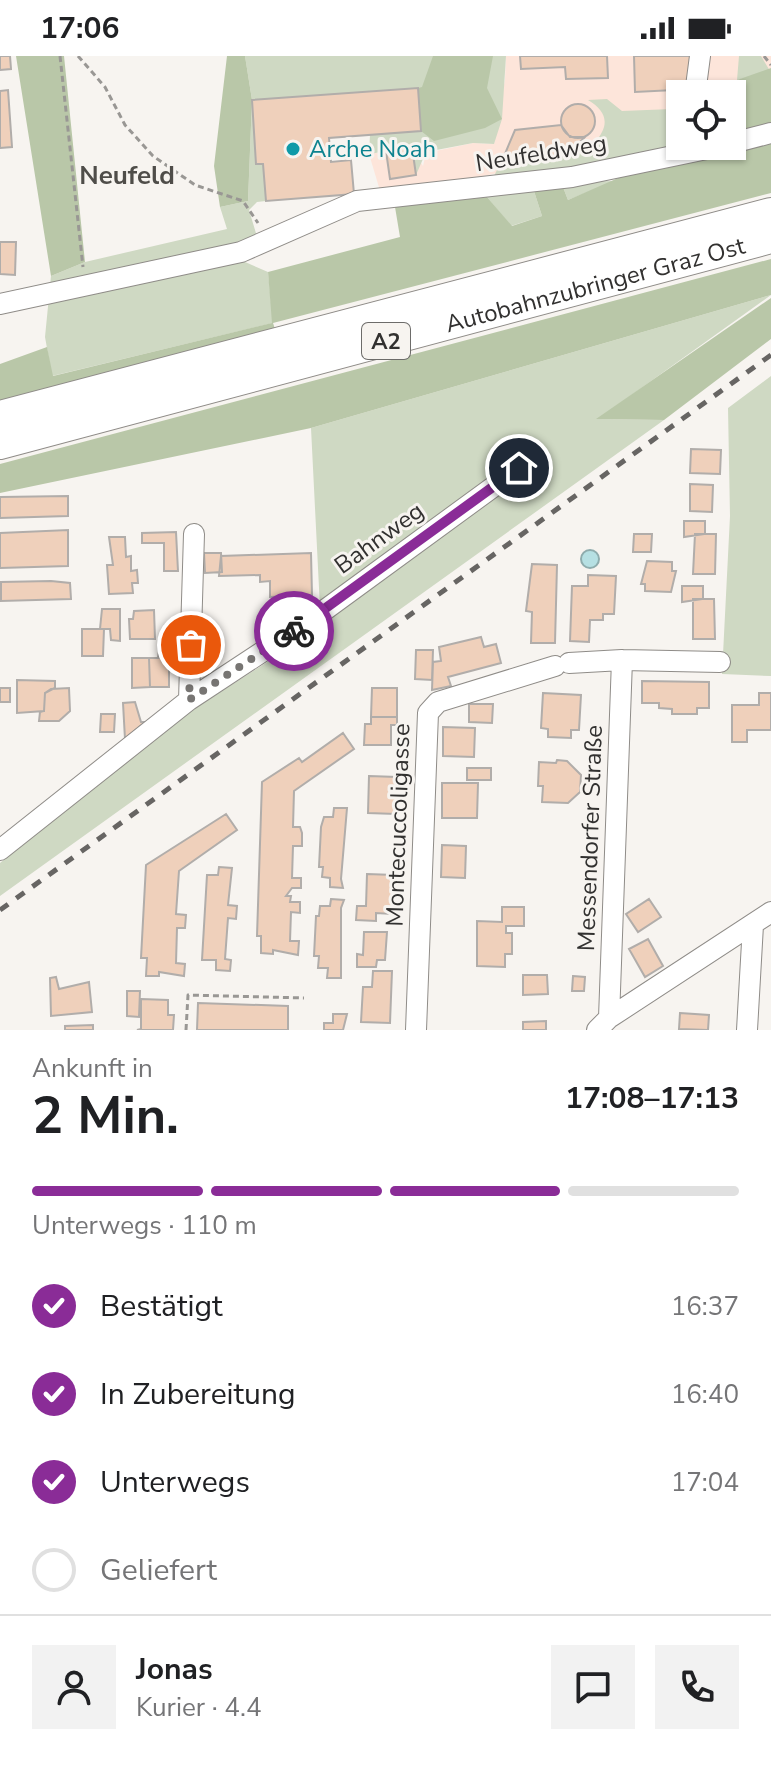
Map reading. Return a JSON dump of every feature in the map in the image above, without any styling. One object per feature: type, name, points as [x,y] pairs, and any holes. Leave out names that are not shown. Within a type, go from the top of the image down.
[{"type":"highway","name":"Autobahnzubringer Graz Ost","points":[[0,416],[771,213]]},
{"type":"highway","name":"Autobahnzubringer Graz Ost","points":[[0,444],[771,238]]},
{"type":"street","points":[[697,80],[700,56]]},
{"type":"street","points":[[746,139],[771,133]]},
{"type":"street","name":"Neufeldweg","points":[[0,304],[241,252],[357,201],[488,182],[572,177],[666,155]]},
{"type":"street","name":"Bahnweg","points":[[0,850],[189,700],[318,615],[519,468]]},
{"type":"street","points":[[189,700],[194,534]]},
{"type":"street","name":"Montecuccoligasse","points":[[416,1030],[428,713],[438,702],[562,665],[622,660],[720,662]]},
{"type":"street","name":"Messendorfer Straße","points":[[603,1024],[622,660]]},
{"type":"street","name":"Messendorfer Straße","points":[[603,1024],[771,912]]},
{"type":"street","points":[[747,1030],[753,925]]},
{"type":"path","points":[[60,56],[85,286]]},
{"type":"path","points":[[78,56],[105,87],[125,125],[153,156],[195,185],[243,201],[269,240]]},
{"type":"path","points":[[764,56],[771,65]]},
{"type":"path","points":[[186,1030],[188,995],[304,998]]},
{"type":"shaded area","points":[[506,56],[771,56],[771,68],[737,80],[666,80],[666,139],[483,176],[479,183],[381,194],[369,154],[412,147],[423,166],[426,153],[473,143],[494,144]]},
{"type":"green space","points":[[16,56],[64,56],[85,262],[51,276]]},
{"type":"green space","points":[[227,56],[245,56],[252,100],[248,201],[220,207],[214,166]]},
{"type":"green space","points":[[245,56],[506,56],[502,119],[494,144],[473,143],[426,152],[416,175],[412,147],[369,154],[370,135],[421,131],[417,88],[252,101],[256,164],[263,164],[266,201],[257,202],[249,210],[258,240],[241,253],[245,262],[268,272],[273,323],[52,376],[45,337],[51,276],[85,262],[227,229],[220,207],[248,201],[252,100]]},
{"type":"green space","points":[[433,56],[493,56],[487,88],[502,119],[485,128],[434,141],[421,131],[418,88],[422,87]]},
{"type":"green space","points":[[739,56],[761,56],[770,71],[737,80]]},
{"type":"green space","points":[[771,68],[771,193],[273,323],[276,332],[0,402],[0,364],[47,347],[53,376],[272,323],[268,272],[400,237],[395,207],[487,197],[512,226],[542,216],[533,188],[561,182],[568,200],[625,175],[702,160],[746,160],[746,80],[737,80]]},
{"type":"green space","points":[[607,99],[622,111],[666,109],[666,151],[566,170],[494,176],[504,156],[506,163],[567,155],[589,140],[594,143],[603,131],[604,120],[600,109],[588,100]]},
{"type":"green space","points":[[615,181],[568,200],[561,182]]},
{"type":"green space","points":[[533,188],[542,216],[511,226],[487,197]]},
{"type":"green space","points":[[771,259],[771,295],[311,428],[0,493],[0,464]]},
{"type":"green space","points":[[771,295],[598,419],[664,420],[0,896],[0,863],[161,730],[272,659],[430,543],[320,608],[311,428]]},
{"type":"green space","points":[[771,298],[771,339],[664,420],[596,419]]},
{"type":"green space","points":[[771,376],[771,676],[722,674],[730,516],[728,408]]},
{"type":"water","points":[[590,550],[599,559],[590,568],[581,559]]},
{"type":"building","points":[[0,56],[10,56],[11,69],[0,70]]},
{"type":"building","points":[[520,56],[607,56],[608,78],[566,79],[565,67],[521,69]]},
{"type":"building","points":[[634,56],[697,56],[695,80],[666,80],[666,90],[635,92]]},
{"type":"building","name":"Arche Noah","points":[[418,88],[421,131],[329,138],[331,162],[351,160],[354,194],[266,201],[263,164],[256,164],[252,100]]},
{"type":"building","points":[[8,90],[12,147],[0,148],[0,91]]},
{"type":"building","points":[[578,104],[590,109],[595,121],[590,133],[578,138],[566,133],[561,121],[566,109]]},
{"type":"building","points":[[561,125],[570,137],[585,137],[567,155],[506,163],[504,156],[515,130]]},
{"type":"building","points":[[412,147],[416,175],[390,179],[386,151]]},
{"type":"building","points":[[0,242],[16,242],[15,275],[0,274]]},
{"type":"building","points":[[691,449],[721,450],[720,474],[690,473]]},
{"type":"building","points":[[690,484],[713,485],[712,512],[690,511]]},
{"type":"building","points":[[68,496],[68,516],[0,518],[0,497]]},
{"type":"building","points":[[684,521],[705,521],[705,534],[684,537]]},
{"type":"building","points":[[68,530],[68,566],[0,568],[0,533]]},
{"type":"building","points":[[176,532],[178,571],[164,571],[164,543],[142,543],[142,533]]},
{"type":"building","points":[[634,534],[652,534],[651,552],[633,552]]},
{"type":"building","points":[[695,534],[716,534],[715,574],[693,574]]},
{"type":"building","points":[[109,537],[125,537],[126,557],[131,556],[131,571],[137,570],[138,583],[132,583],[133,593],[109,594],[107,565],[113,565]]},
{"type":"building","points":[[204,553],[221,553],[222,572],[205,573]]},
{"type":"building","points":[[311,553],[312,595],[270,597],[270,581],[260,582],[260,575],[219,576],[221,556]]},
{"type":"building","points":[[647,561],[672,562],[672,571],[676,571],[671,592],[645,591],[645,584],[641,584]]},
{"type":"building","points":[[532,564],[557,565],[555,643],[531,643],[532,612],[526,611]]},
{"type":"building","points":[[588,575],[616,576],[614,614],[603,614],[603,620],[590,620],[589,642],[570,641],[572,586],[588,586]]},
{"type":"building","points":[[1,582],[70,583],[71,599],[1,601]]},
{"type":"building","points":[[682,586],[703,586],[703,599],[682,602]]},
{"type":"building","points":[[693,599],[714,599],[715,639],[693,639]]},
{"type":"building","points":[[102,609],[120,609],[120,641],[111,640],[110,629],[100,629]]},
{"type":"building","points":[[154,610],[155,639],[130,639],[129,619],[133,619],[134,611]]},
{"type":"building","points":[[165,625],[182,625],[181,635],[166,634]]},
{"type":"building","points":[[82,629],[104,629],[103,656],[82,656]]},
{"type":"building","points":[[481,637],[484,647],[496,644],[501,663],[448,677],[451,686],[432,690],[433,662],[441,661],[439,647]]},
{"type":"building","points":[[184,648],[184,667],[169,669],[169,657],[158,658],[159,650]]},
{"type":"building","points":[[416,650],[433,650],[432,680],[415,679]]},
{"type":"building","points":[[169,657],[169,687],[150,687],[149,658]]},
{"type":"building","points":[[132,658],[149,658],[150,687],[132,688]]},
{"type":"building","points":[[17,680],[55,681],[55,688],[45,693],[44,711],[17,713]]},
{"type":"building","points":[[642,681],[709,682],[709,708],[697,708],[697,714],[672,714],[672,709],[659,708],[659,703],[642,703]]},
{"type":"building","points":[[0,688],[10,688],[10,702],[0,702]]},
{"type":"building","points":[[69,688],[70,711],[59,721],[39,721],[40,712],[44,711],[45,693],[51,689]]},
{"type":"building","points":[[372,688],[397,688],[397,717],[371,717]]},
{"type":"building","points":[[543,693],[581,695],[579,730],[571,730],[571,738],[548,737],[548,729],[541,728]]},
{"type":"building","points":[[759,693],[771,693],[771,730],[747,730],[747,742],[732,742],[732,705],[759,705]]},
{"type":"building","points":[[135,702],[141,722],[145,722],[125,739],[123,703]]},
{"type":"building","points":[[469,704],[493,704],[492,723],[469,722]]},
{"type":"building","points":[[101,714],[115,714],[114,732],[100,732]]},
{"type":"building","points":[[371,717],[397,717],[397,725],[391,725],[391,745],[364,745],[365,724],[371,724]]},
{"type":"building","points":[[443,727],[475,728],[474,757],[443,756]]},
{"type":"building","points":[[343,733],[354,749],[294,791],[293,827],[300,827],[302,846],[293,846],[292,878],[301,878],[301,888],[292,888],[286,896],[291,896],[290,902],[300,902],[300,913],[291,912],[290,941],[299,941],[298,955],[273,950],[273,954],[261,953],[261,936],[257,936],[262,782],[299,758],[302,762]]},
{"type":"building","points":[[557,760],[567,761],[581,775],[580,792],[568,803],[542,802],[543,786],[538,786],[539,762],[556,763]]},
{"type":"building","points":[[467,768],[491,768],[491,780],[467,780]]},
{"type":"building","points":[[369,776],[397,777],[396,814],[368,813]]},
{"type":"building","points":[[442,783],[478,783],[477,818],[442,818]]},
{"type":"building","points":[[334,808],[347,808],[341,879],[343,888],[330,887],[330,878],[322,877],[323,867],[319,867],[321,827],[324,817],[333,817]]},
{"type":"building","points":[[226,814],[237,830],[179,871],[176,914],[186,915],[185,928],[177,928],[176,963],[185,964],[184,976],[159,972],[159,976],[146,976],[147,958],[141,958],[146,865]]},
{"type":"building","points":[[442,845],[466,846],[465,878],[441,877]]},
{"type":"building","points":[[219,867],[232,868],[228,905],[237,906],[236,919],[228,918],[225,959],[231,960],[230,971],[216,970],[216,960],[202,960],[207,875],[218,875]]},
{"type":"building","points":[[367,874],[394,875],[392,914],[376,913],[376,921],[356,920],[357,906],[366,906]]},
{"type":"building","points":[[331,899],[344,900],[341,908],[341,978],[327,978],[328,968],[318,968],[319,956],[314,956],[316,916],[319,916],[320,906],[330,906]]},
{"type":"building","points":[[649,899],[661,917],[638,932],[626,914]]},
{"type":"building","points":[[502,907],[524,907],[524,926],[506,926],[506,933],[512,933],[512,954],[505,954],[505,967],[477,966],[477,921],[502,922]]},
{"type":"building","points":[[364,932],[387,932],[385,960],[377,960],[376,967],[357,967],[357,954],[363,955]]},
{"type":"building","points":[[648,939],[663,966],[645,977],[629,949]]},
{"type":"building","points":[[373,971],[392,971],[390,1023],[361,1022],[363,987],[372,987]]},
{"type":"building","points":[[523,975],[547,975],[548,994],[523,995]]},
{"type":"building","points":[[573,976],[585,977],[584,991],[572,991]]},
{"type":"building","points":[[56,977],[59,989],[89,982],[92,1012],[51,1016],[50,978]]},
{"type":"building","points":[[127,991],[140,991],[139,1017],[127,1016]]},
{"type":"building","points":[[141,999],[168,1000],[168,1015],[174,1015],[173,1030],[137,1030],[141,1029]]},
{"type":"building","points":[[198,1003],[288,1006],[288,1030],[197,1030]]},
{"type":"building","points":[[680,1013],[709,1015],[708,1030],[679,1029]]},
{"type":"building","points":[[333,1014],[347,1014],[343,1030],[324,1030],[324,1023],[333,1023]]},
{"type":"building","points":[[546,1021],[546,1030],[523,1030],[523,1022]]},
{"type":"building","points":[[93,1025],[93,1030],[65,1030],[65,1026]]},
{"type":"railway","points":[[0,910],[771,355]]},
{"type":"way so far","points":[[191,645],[189,700],[294,631]]},
{"type":"place","name":"Arche Noah","points":[[293,149]]},
{"type":"district","name":"Neufeld","points":[[127,175]]},
{"type":"route","points":[[294,631],[519,468]]}]
